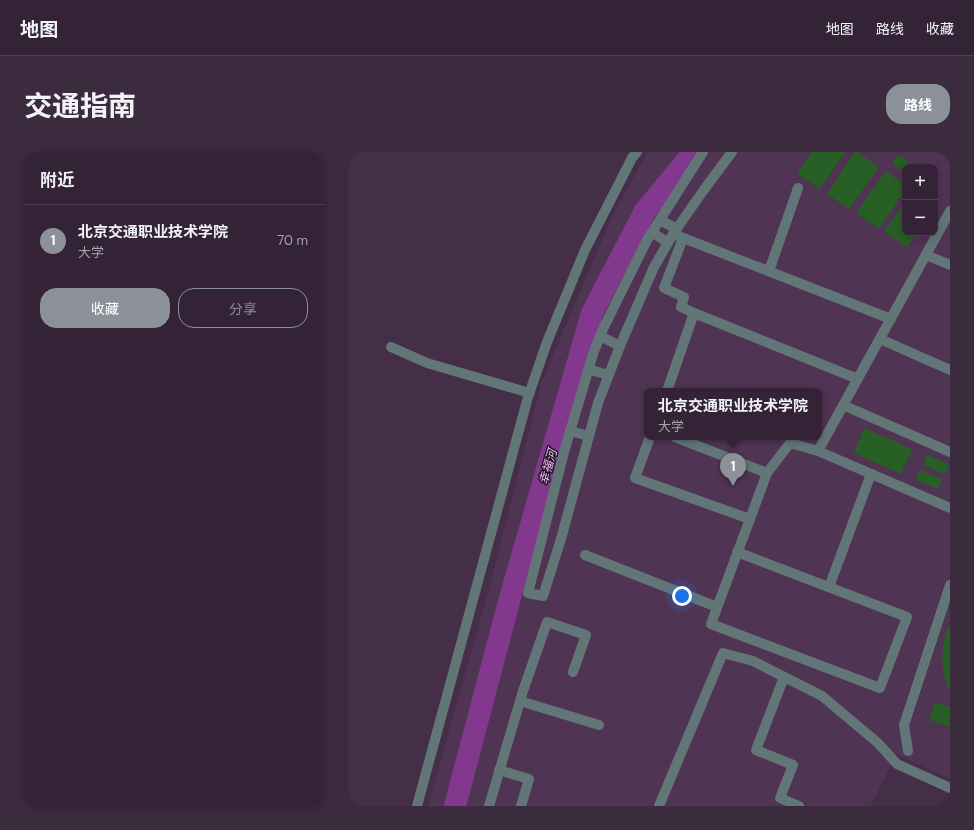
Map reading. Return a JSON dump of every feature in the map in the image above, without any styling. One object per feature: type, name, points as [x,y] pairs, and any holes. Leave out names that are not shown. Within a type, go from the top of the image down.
[{"type":"street","points":[[417,806],[530,393],[547,342],[585,250],[628,165],[637,152]]},
{"type":"street","points":[[703,152],[647,240],[600,336],[588,368],[570,431],[528,592],[543,596],[598,403],[608,375],[654,267],[703,191],[732,152]]},
{"type":"street","points":[[769,271],[798,188]]},
{"type":"street","points":[[818,451],[950,211]]},
{"type":"street","points":[[660,220],[675,236]]},
{"type":"street","points":[[652,232],[675,236],[891,319]]},
{"type":"street","points":[[675,236],[664,288],[684,297],[681,308],[858,379]]},
{"type":"street","points":[[926,255],[950,265]]},
{"type":"street","points":[[668,388],[694,313]]},
{"type":"street","points":[[600,336],[620,346]]},
{"type":"street","points":[[880,339],[950,370]]},
{"type":"street","points":[[391,346],[426,363],[530,393]]},
{"type":"street","points":[[588,368],[608,375]]},
{"type":"street","points":[[844,405],[950,452]]},
{"type":"street","points":[[570,431],[589,436]]},
{"type":"street","points":[[649,440],[636,478],[750,519]]},
{"type":"street","points":[[683,440],[768,473]]},
{"type":"street","points":[[737,552],[907,617],[880,688],[711,624],[737,552],[768,473],[790,443],[818,451],[950,508]]},
{"type":"street","points":[[829,588],[871,474]]},
{"type":"street","points":[[552,498],[571,502]]},
{"type":"street","points":[[585,555],[717,607]]},
{"type":"street","points":[[536,560],[553,565]]},
{"type":"street","points":[[908,751],[904,724],[950,585]]},
{"type":"street","points":[[489,806],[522,696],[547,622],[586,635],[573,672]]},
{"type":"street","points":[[659,806],[723,653],[753,661],[822,696],[878,743],[897,764],[950,788]]},
{"type":"street","points":[[784,677],[756,750],[793,765],[780,798],[788,804],[799,806]]},
{"type":"street","points":[[522,696],[599,725]]},
{"type":"street","points":[[499,770],[529,780],[521,806]]},
{"type":"shaded area","points":[[648,152],[950,152],[950,779],[896,754],[871,806],[428,806],[489,589],[541,384],[615,210]]},
{"type":"green space","points":[[812,152],[845,152],[820,189],[797,174]]},
{"type":"green space","points":[[855,152],[879,167],[849,209],[827,194]]},
{"type":"green space","points":[[898,155],[912,164],[902,164],[902,170],[892,164]]},
{"type":"green space","points":[[886,171],[902,182],[902,195],[879,229],[856,213]]},
{"type":"green space","points":[[902,206],[902,236],[915,236],[907,247],[884,232]]},
{"type":"green space","points":[[864,428],[912,449],[901,474],[854,453]]},
{"type":"green space","points":[[927,455],[949,464],[945,474],[923,465]]},
{"type":"green space","points":[[920,470],[942,479],[938,489],[916,480]]},
{"type":"green space","points":[[950,624],[950,691],[943,671],[942,657],[945,636]]},
{"type":"green space","points":[[935,702],[950,707],[950,727],[929,720]]},
{"type":"waterway","name":"幸福河","points":[[455,806],[510,598],[592,313],[645,211],[694,152]]},
{"type":"place","name":"北京交通职业技术学院","points":[[733,486]]}]
